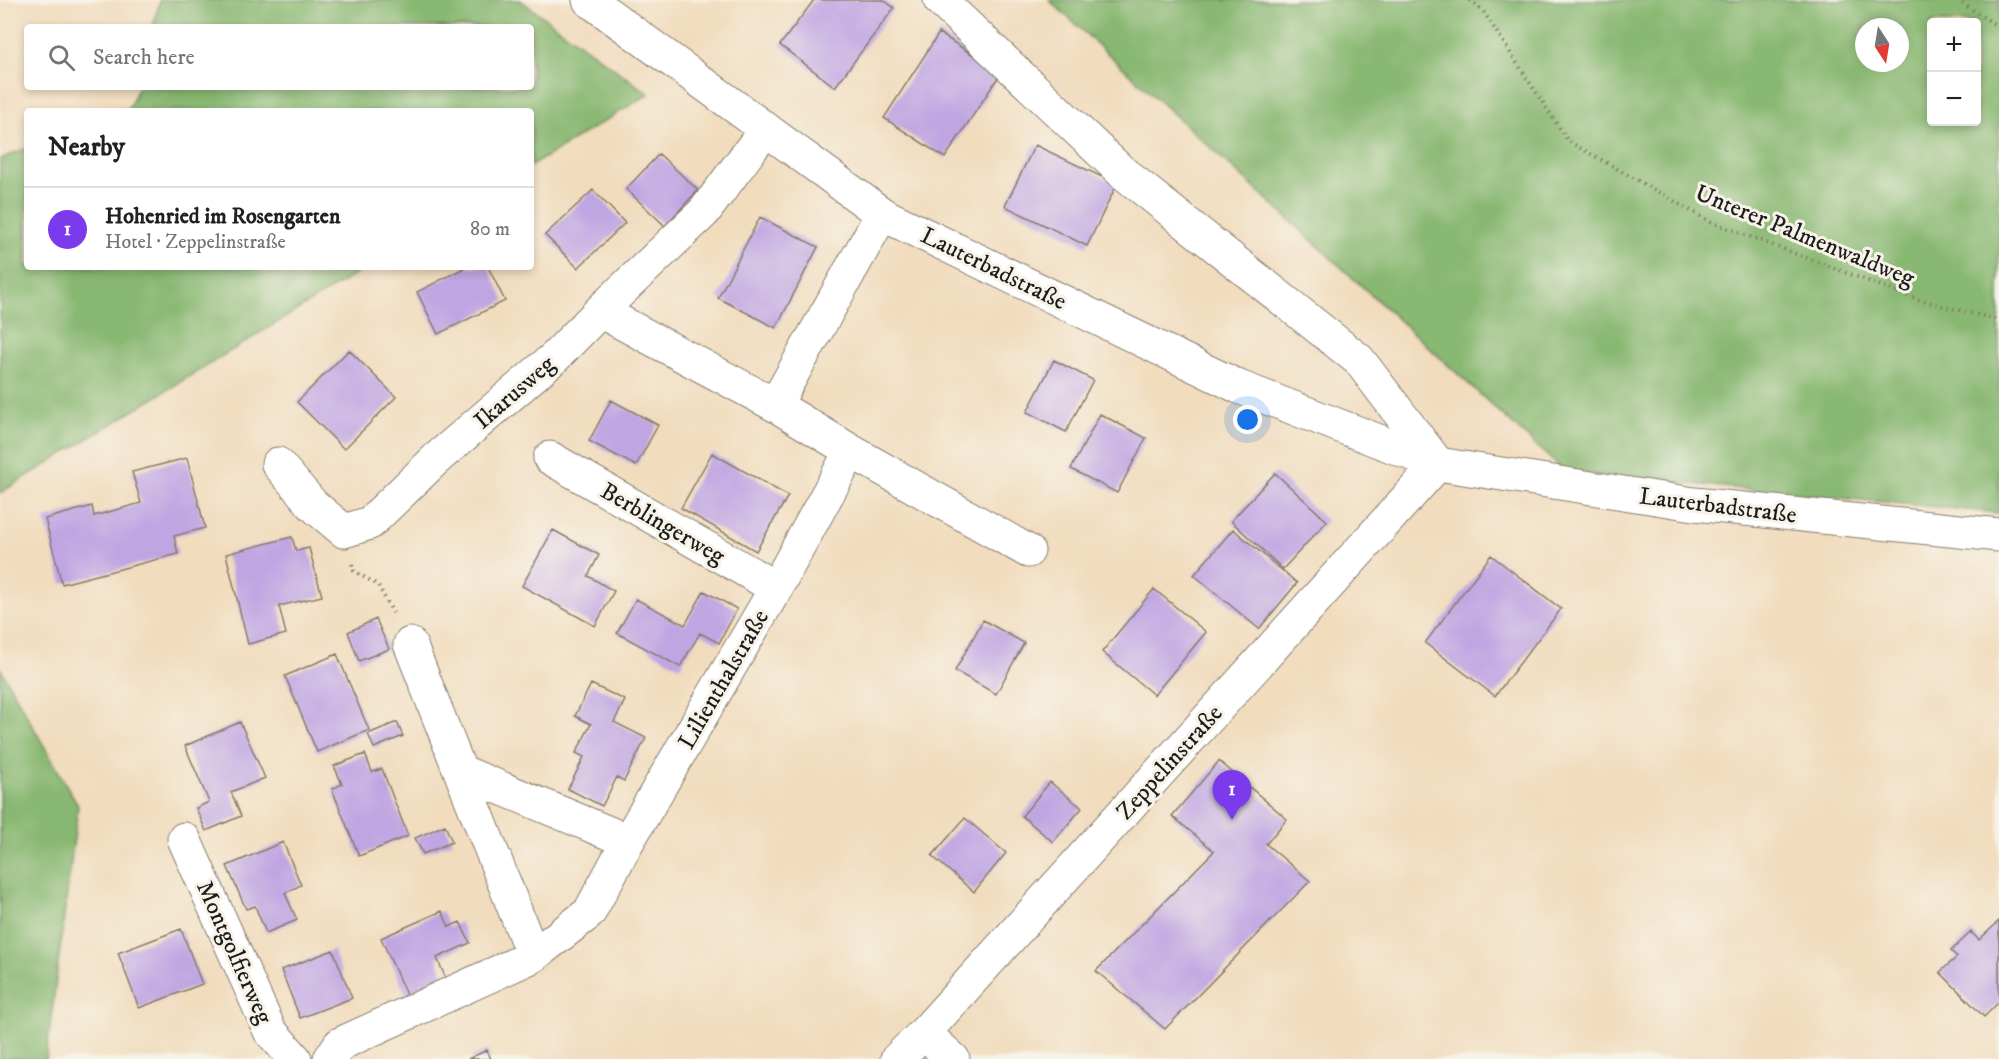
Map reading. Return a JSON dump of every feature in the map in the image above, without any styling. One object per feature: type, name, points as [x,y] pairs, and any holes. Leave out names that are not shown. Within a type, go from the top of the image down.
[{"type":"street","name":"Lauterbadstraße","points":[[589,0],[882,214],[1239,387],[1438,464],[1694,504],[1999,535]]},
{"type":"street","points":[[940,0],[1122,172],[1359,360],[1438,464]]},
{"type":"street","name":"Ikarusweg","points":[[344,531],[370,523],[435,460],[555,357],[704,212],[766,129]]},
{"type":"street","points":[[775,405],[882,214]]},
{"type":"street","points":[[600,311],[775,405],[851,451],[1028,551]]},
{"type":"street","name":"Lilienthalstraße","points":[[330,1059],[340,1044],[533,956],[589,912],[776,588],[851,451]]},
{"type":"street","name":"Berblingerweg","points":[[550,458],[776,588]]},
{"type":"street","points":[[278,464],[313,505],[344,531]]},
{"type":"street","name":"Zeppelinstraße","points":[[897,1059],[924,1033],[1438,464]]},
{"type":"street","points":[[410,644],[533,956]]},
{"type":"street","points":[[460,771],[628,842]]},
{"type":"street","name":"Montgolfierweg","points":[[184,838],[270,1031],[295,1059]]},
{"type":"street","points":[[924,1033],[952,1059]]},
{"type":"path","name":"Unterer Palmenwaldweg","points":[[1470,0],[1483,11],[1568,141],[1711,222],[1918,300],[1999,320]]},
{"type":"path","points":[[1957,0],[1999,27]]},
{"type":"path","points":[[344,531],[354,571],[378,585],[410,644]]},
{"type":"green space","points":[[160,0],[520,0],[649,94],[534,164],[534,108],[129,108],[137,90],[534,90],[534,24],[154,24]]},
{"type":"green space","points":[[1049,0],[1999,0],[1999,513],[1565,472]]},
{"type":"green space","points":[[24,149],[24,270],[362,270],[0,493],[0,159]]},
{"type":"green space","points":[[0,668],[78,806],[46,1059],[0,1059]]},
{"type":"building","points":[[814,0],[884,0],[894,8],[835,87],[780,45]]},
{"type":"building","points":[[939,33],[1001,73],[945,158],[884,118]]},
{"type":"building","points":[[1035,145],[1117,184],[1087,246],[1005,206]]},
{"type":"building","points":[[659,154],[698,190],[665,226],[626,189]]},
{"type":"building","points":[[593,190],[625,223],[578,268],[545,235]]},
{"type":"building","points":[[760,217],[818,247],[776,328],[718,298]]},
{"type":"building","points":[[460,270],[490,270],[505,301],[438,334],[417,292]]},
{"type":"building","points":[[349,350],[396,397],[344,449],[297,402]]},
{"type":"building","points":[[1054,360],[1093,380],[1066,432],[1027,412]]},
{"type":"building","points":[[611,400],[658,425],[636,466],[589,441]]},
{"type":"building","points":[[1100,414],[1146,438],[1117,493],[1071,469]]},
{"type":"building","points":[[712,453],[788,496],[756,551],[681,508]]},
{"type":"building","points":[[187,458],[205,528],[174,536],[178,554],[62,584],[45,519],[92,506],[94,516],[141,503],[132,472]]},
{"type":"building","points":[[1275,473],[1327,521],[1283,569],[1231,521]]},
{"type":"building","points":[[1233,529],[1297,583],[1259,629],[1194,575]]},
{"type":"building","points":[[553,530],[599,555],[588,576],[614,591],[595,626],[522,586]]},
{"type":"building","points":[[292,537],[296,551],[309,548],[322,596],[279,606],[286,634],[248,644],[226,554]]},
{"type":"building","points":[[1491,555],[1561,609],[1495,696],[1425,643]]},
{"type":"building","points":[[1154,589],[1206,632],[1154,695],[1102,652]]},
{"type":"building","points":[[704,591],[737,609],[719,643],[700,633],[680,667],[617,633],[636,599],[685,625]]},
{"type":"building","points":[[376,619],[389,649],[359,661],[348,632]]},
{"type":"building","points":[[983,620],[1024,643],[996,694],[955,671]]},
{"type":"building","points":[[337,654],[369,730],[317,752],[285,676]]},
{"type":"building","points":[[591,684],[625,700],[614,722],[646,738],[624,781],[617,777],[602,806],[568,789],[584,757],[576,753],[591,724],[575,716]]},
{"type":"building","points":[[240,722],[265,778],[231,792],[241,816],[206,831],[196,808],[209,802],[185,746]]},
{"type":"building","points":[[397,722],[403,736],[374,748],[368,734]]},
{"type":"building","points":[[365,754],[372,772],[382,769],[408,836],[359,856],[332,789],[342,784],[334,766]]},
{"type":"building","points":[[1219,761],[1287,819],[1266,844],[1310,881],[1165,1029],[1096,971],[1214,851],[1172,816]]},
{"type":"building","points":[[1050,782],[1082,808],[1053,842],[1022,816]]},
{"type":"building","points":[[965,818],[1006,853],[974,892],[932,856]]},
{"type":"building","points":[[445,825],[452,842],[423,854],[415,838]]},
{"type":"building","points":[[283,842],[301,885],[285,893],[297,920],[266,933],[255,906],[246,909],[227,866]]},
{"type":"building","points":[[442,911],[449,927],[460,922],[470,943],[437,958],[446,979],[407,997],[381,938]]},
{"type":"building","points":[[1999,921],[1999,1002],[1984,1017],[1940,972],[1957,957],[1951,951],[1971,932],[1979,940]]},
{"type":"building","points":[[181,929],[202,984],[139,1008],[118,953]]},
{"type":"building","points":[[333,950],[352,998],[300,1018],[281,970]]},
{"type":"building","points":[[487,1050],[491,1059],[468,1059]]},
{"type":"place","name":"Hohenried im Rosengarten","points":[[1232,820]]}]
